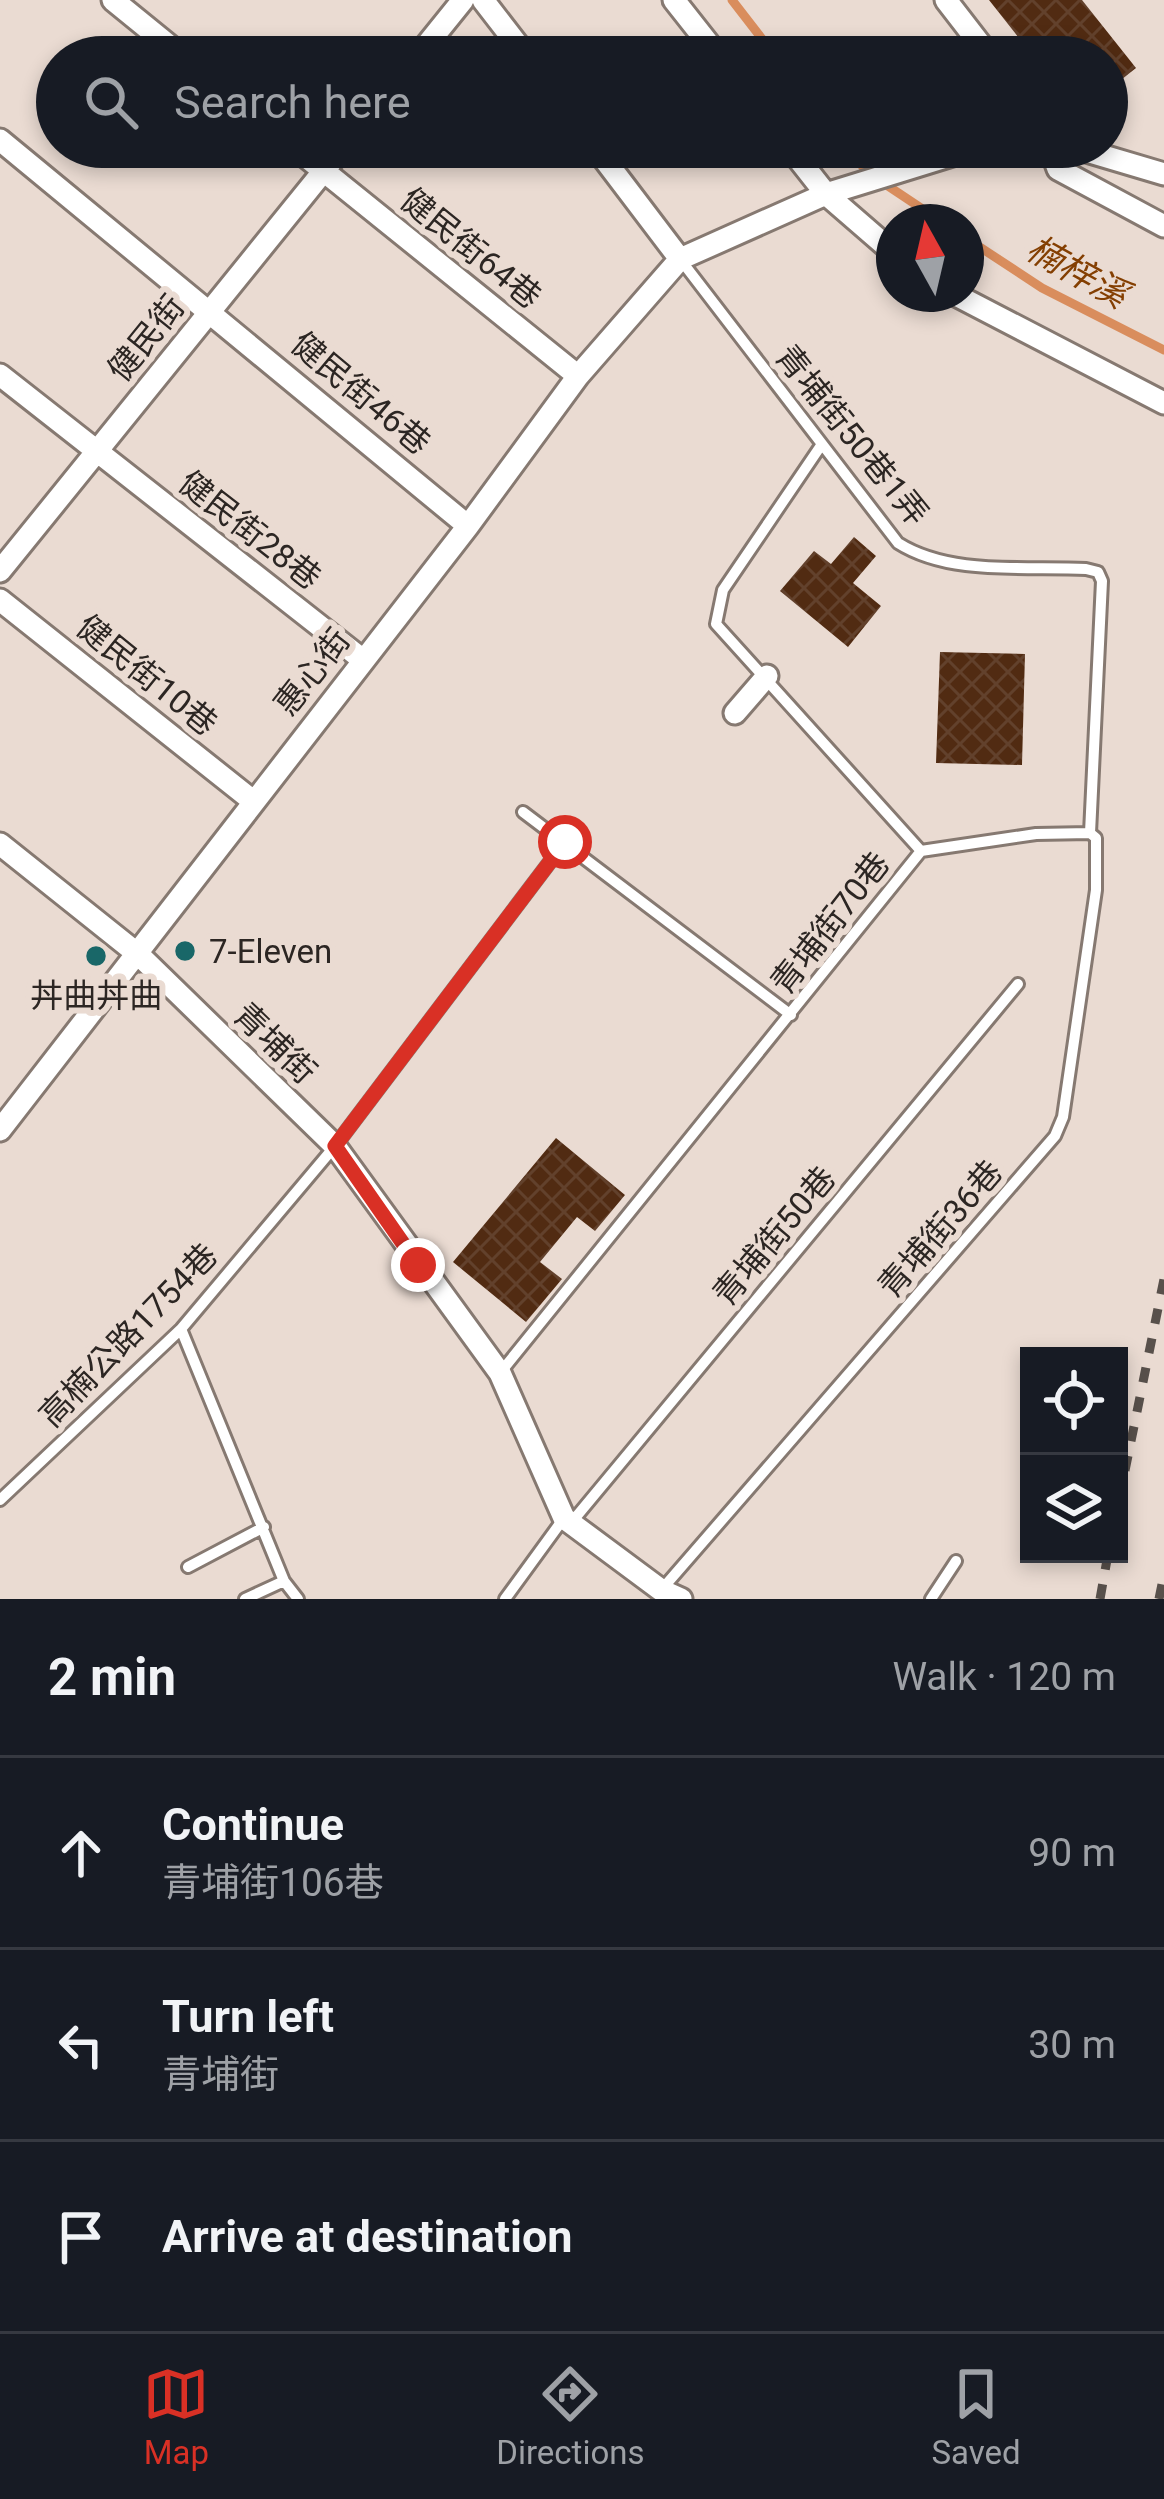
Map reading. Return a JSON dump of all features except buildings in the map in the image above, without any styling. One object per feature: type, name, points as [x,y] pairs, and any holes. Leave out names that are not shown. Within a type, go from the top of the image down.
[{"type":"street","points":[[113,0],[157,36]]},
{"type":"street","points":[[433,36],[463,0]]},
{"type":"street","points":[[483,0],[510,36]]},
{"type":"street","points":[[674,0],[702,36]]},
{"type":"street","points":[[946,0],[974,36]]},
{"type":"street","name":"健民街46巷","points":[[0,140],[468,526]]},
{"type":"street","points":[[1128,164],[1164,175]]},
{"type":"street","name":"健民街64巷","points":[[319,168],[578,376]]},
{"type":"street","name":"健民街","points":[[0,571],[327,168]]},
{"type":"street","points":[[611,168],[680,259],[826,194],[910,168]]},
{"type":"street","points":[[806,168],[826,194],[876,237]]},
{"type":"street","points":[[1057,168],[1164,226]]},
{"type":"street","name":"惠心街","points":[[0,1130],[468,526],[578,376],[680,259]]},
{"type":"street","points":[[984,310],[1164,403]]},
{"type":"street","name":"健民街28巷","points":[[0,375],[363,660]]},
{"type":"street","name":"健民街10巷","points":[[0,600],[253,801]]},
{"type":"street","points":[[735,712],[767,676]]},
{"type":"street","name":"青埔街","points":[[0,844],[139,955],[335,1146],[500,1373],[567,1520],[671,1594]]},
{"type":"lane","name":"青埔街50巷1弄","points":[[680,259],[898,542],[920,557],[947,563],[1098,572],[1102,581],[1090,833]]},
{"type":"lane","name":"青埔街70巷","points":[[500,1373],[921,851],[716,624],[723,590],[822,444]]},
{"type":"lane","points":[[524,812],[791,1016]]},
{"type":"lane","points":[[921,851],[1036,834],[1090,833]]},
{"type":"lane","name":"青埔街36巷","points":[[671,1594],[1055,1136],[1063,1117],[1096,890],[1096,838],[1090,833]]},
{"type":"lane","name":"高楠公路1754巷","points":[[0,1500],[181,1330],[335,1146],[565,842]]},
{"type":"lane","name":"青埔街50巷","points":[[505,1599],[1018,984]]},
{"type":"lane","points":[[181,1330],[284,1581],[298,1599]]},
{"type":"lane","points":[[188,1567],[264,1527]]},
{"type":"lane","points":[[931,1599],[956,1561]]},
{"type":"lane","points":[[245,1599],[284,1581]]},
{"type":"waterway","name":"楠梓溪","points":[[732,0],[760,36]]},
{"type":"waterway","name":"楠梓溪","points":[[864,168],[915,204]]},
{"type":"waterway","name":"楠梓溪","points":[[984,250],[1042,288],[1164,350]]},
{"type":"railway","points":[[1128,1456],[1164,1279]]},
{"type":"railway","points":[[1100,1599],[1106,1563]]},
{"type":"railway","points":[[1159,1599],[1164,1574]]},
{"type":"place","name":"7-Eleven","points":[[185,951]]},
{"type":"place","name":"丼曲丼曲","points":[[96,956]]},
{"type":"route","points":[[418,1265],[335,1146],[565,842]]}]
